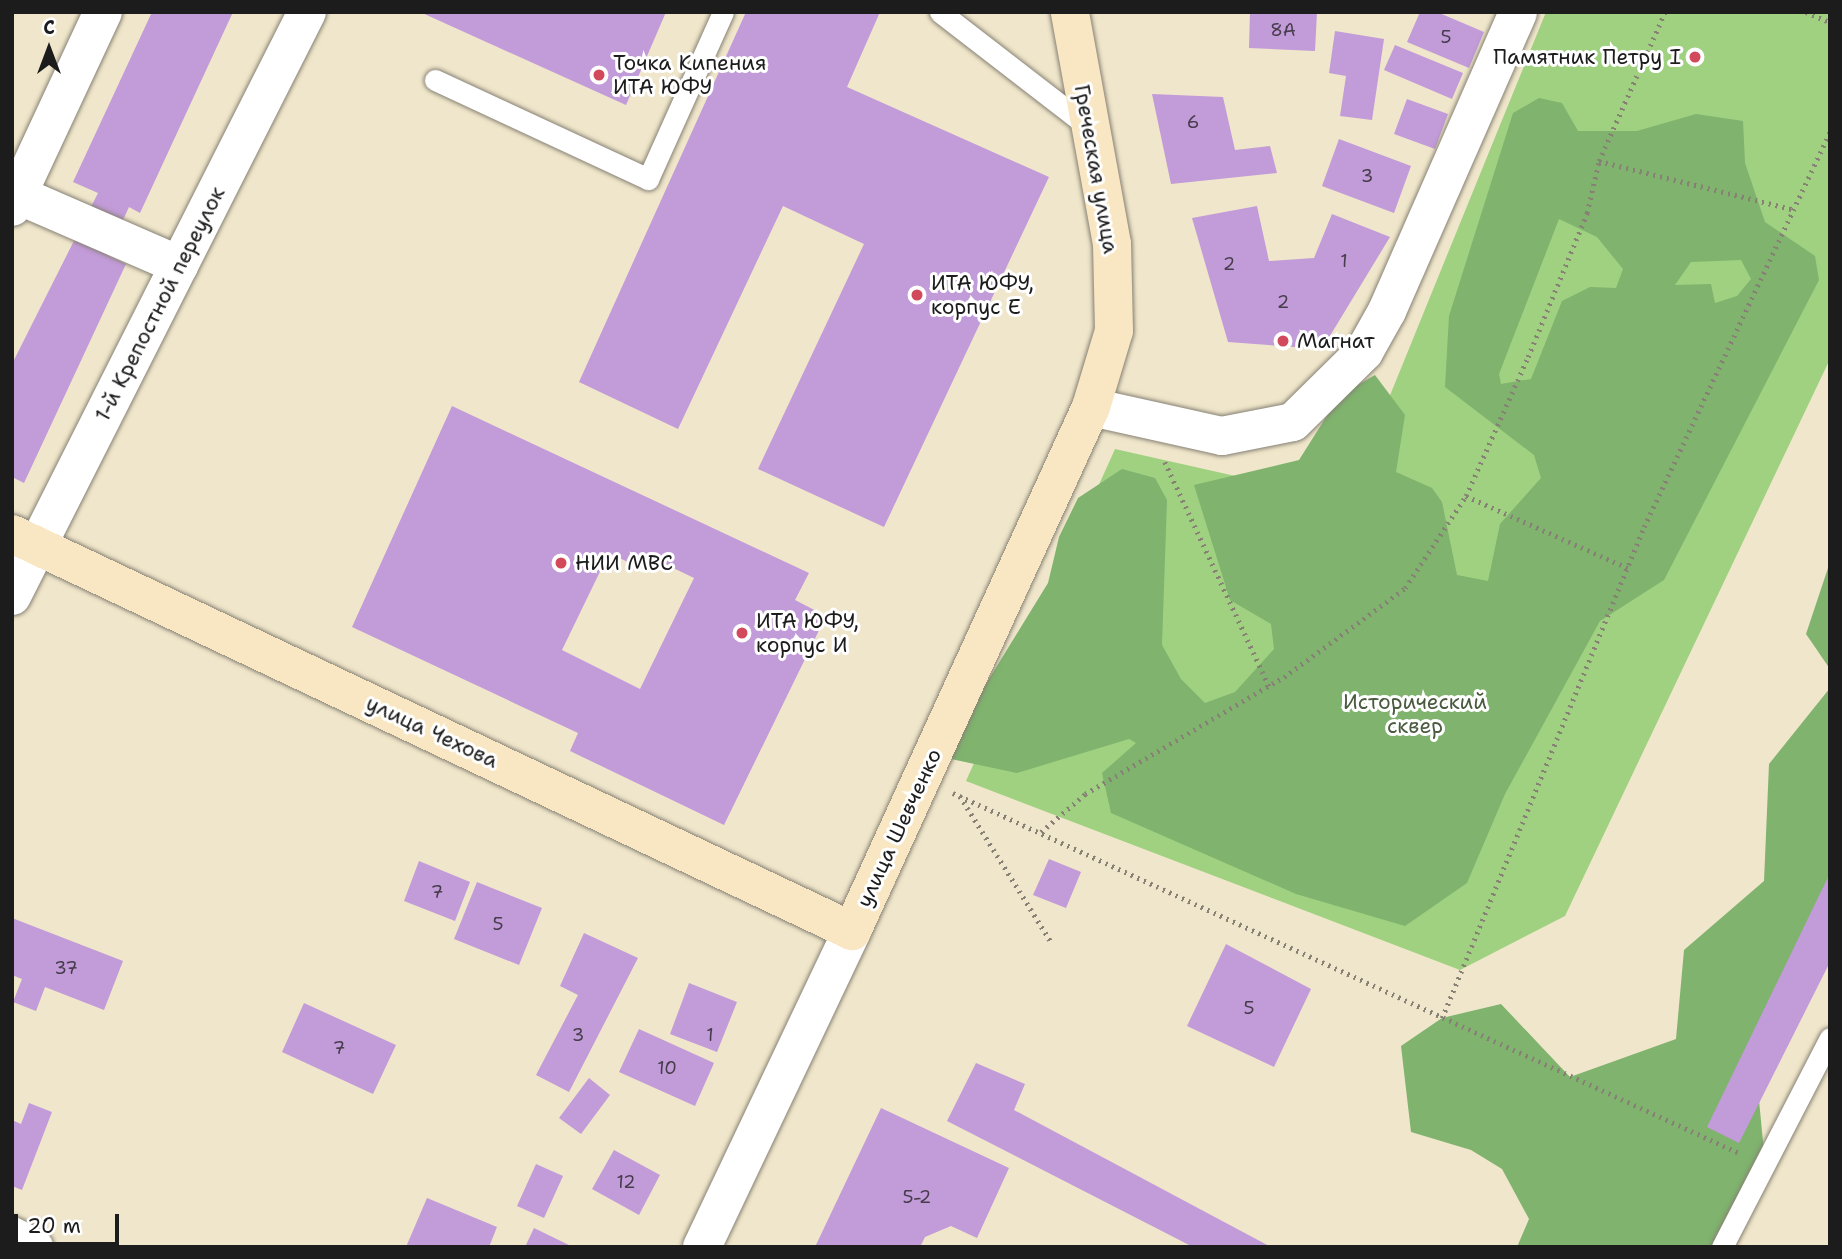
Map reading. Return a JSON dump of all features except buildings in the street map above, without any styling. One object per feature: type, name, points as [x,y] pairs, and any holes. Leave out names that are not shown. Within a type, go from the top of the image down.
[{"type":"main road","name":"Греческая улица","points":[[1070,12],[1112,244],[1114,331],[1091,407]]},
{"type":"main road","name":"улица Шевченко","points":[[852,931],[1091,407]]},
{"type":"main road","name":"улица Чехова","points":[[24,540],[852,931]]},
{"type":"street","points":[[103,12],[15,201],[179,265]]},
{"type":"street","name":"1-й Крепостной переулок","points":[[12,596],[24,540],[179,265],[307,12]]},
{"type":"street","points":[[1091,407],[1147,423],[1222,436],[1293,422],[1364,352],[1518,12]]},
{"type":"street","name":"улица Шевченко","points":[[702,1247],[852,931]]},
{"type":"street","points":[[12,1236],[34,1247]]},
{"type":"lane","points":[[435,80],[648,179],[723,12]]},
{"type":"lane","points":[[940,12],[1089,127]]},
{"type":"lane","points":[[1722,1247],[1830,1038]]},
{"type":"path","points":[[1041,832],[1084,794],[1269,686],[1405,588],[1466,495],[1587,213],[1599,162],[1665,12]]},
{"type":"path","points":[[1806,12],[1830,22]]},
{"type":"path","points":[[1442,1018],[1628,568],[1830,132]]},
{"type":"path","points":[[1599,162],[1795,210]]},
{"type":"path","points":[[1147,423],[1269,686]]},
{"type":"path","points":[[1466,495],[1628,568]]},
{"type":"path","points":[[921,779],[1442,1018],[1765,1162]]},
{"type":"path","points":[[960,796],[1052,943]]},
{"type":"green space","name":"Исторический сквер","points":[[1546,12],[1830,12],[1830,359],[1565,916],[1460,970],[966,781],[1115,449],[1347,501]]},
{"type":"green space","name":"Исторический сквер","points":[[1539,98],[1562,103],[1578,131],[1637,131],[1696,114],[1743,121],[1745,163],[1765,222],[1815,256],[1819,280],[1664,580],[1600,621],[1505,794],[1467,883],[1405,926],[1296,894],[1111,813],[1102,773],[1136,743],[1129,739],[1017,773],[951,759],[976,700],[1048,583],[1059,537],[1078,498],[1122,469],[1155,478],[1167,500],[1162,645],[1181,679],[1205,703],[1235,692],[1274,649],[1271,624],[1230,600],[1194,485],[1299,460],[1340,395],[1375,375],[1405,415],[1396,472],[1432,488],[1442,502],[1457,575],[1488,581],[1500,524],[1541,478],[1534,455],[1445,387],[1449,316],[1513,113]],"holes":[[[1559,219],[1597,237],[1623,269],[1616,288],[1590,287],[1562,301],[1531,379],[1501,384],[1499,374]],[[1741,260],[1751,279],[1737,296],[1715,303],[1711,284],[1675,285],[1691,262]]]},
{"type":"green space","points":[[1830,562],[1830,669],[1806,634]]},
{"type":"green space","points":[[1830,688],[1830,904],[1758,1090],[1765,1162],[1722,1247],[1517,1247],[1529,1219],[1502,1169],[1471,1150],[1411,1132],[1401,1046],[1442,1018],[1501,1004],[1570,1077],[1676,1039],[1684,950],[1764,881],[1769,764]]},
{"type":"place","name":"Памятник Петру I","points":[[1695,57]]},
{"type":"place","name":"Точка Кипения ИТА ЮФУ","points":[[599,75]]},
{"type":"place","name":"ИТА ЮФУ, корпус Е","points":[[917,295]]},
{"type":"place","name":"Магнат","points":[[1283,341]]},
{"type":"place","name":"НИИ МВС","points":[[561,563]]},
{"type":"place","name":"ИТА ЮФУ, корпус И","points":[[742,633]]}]
